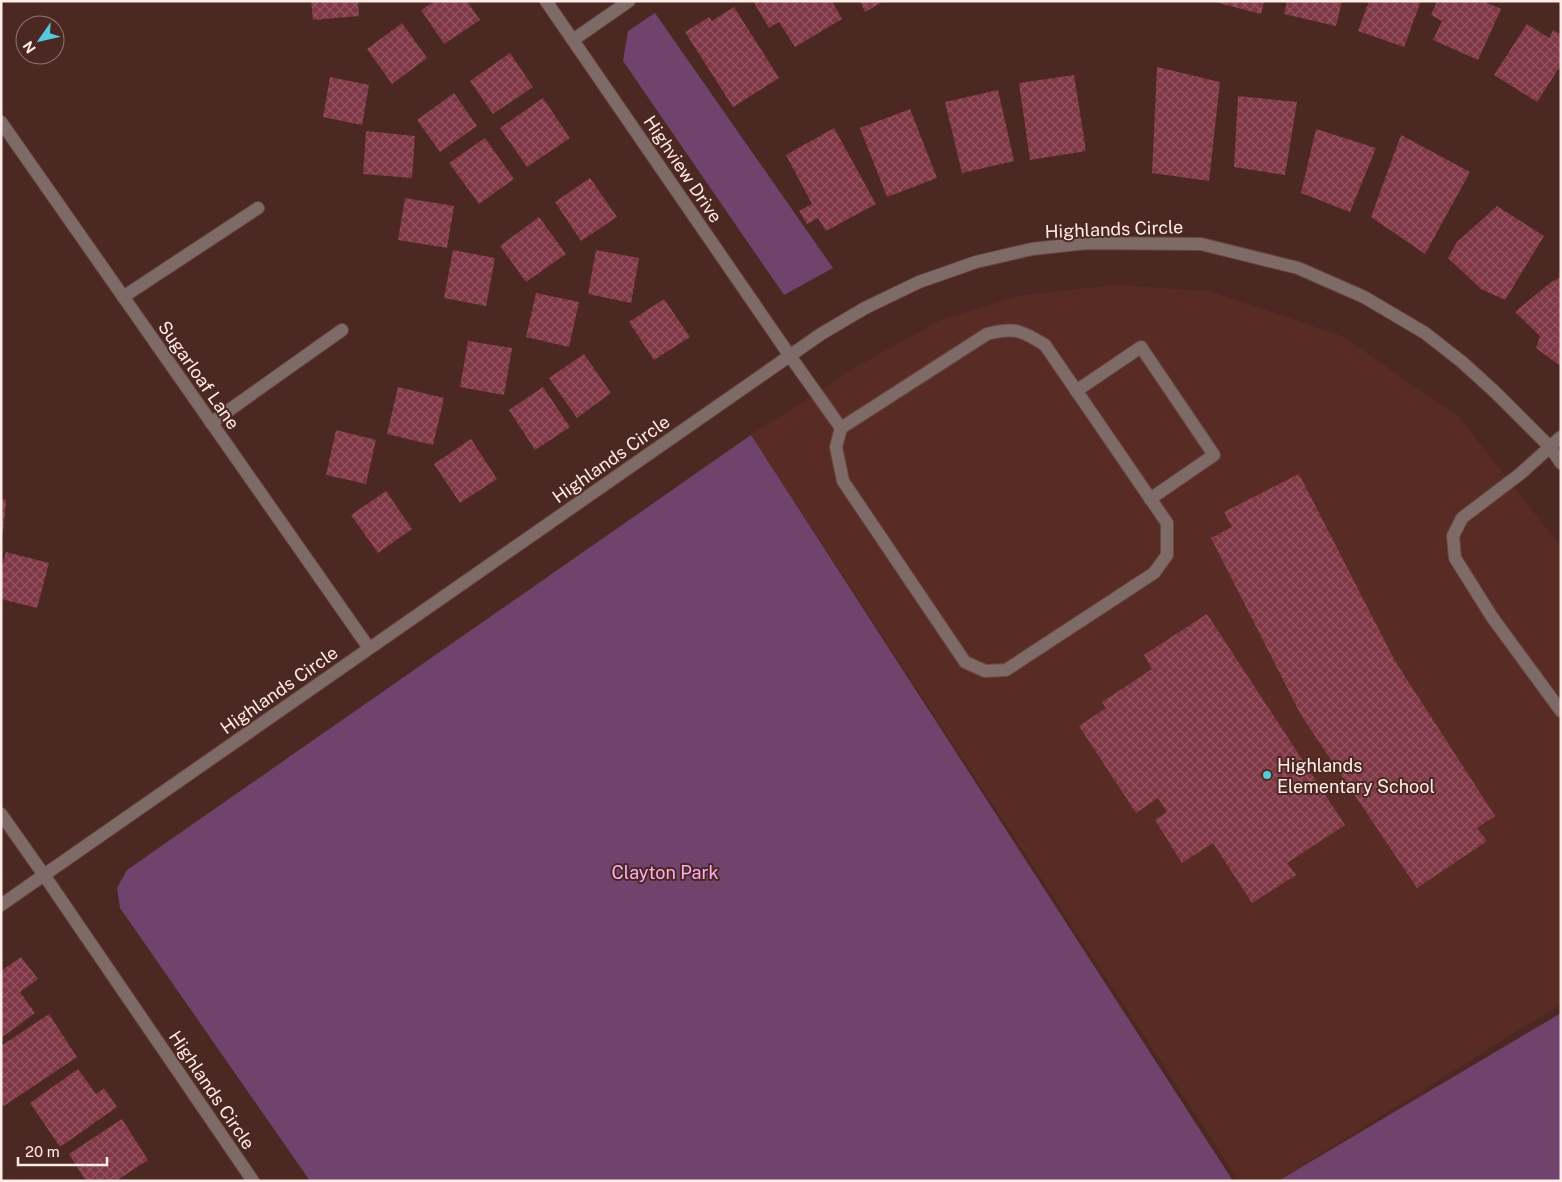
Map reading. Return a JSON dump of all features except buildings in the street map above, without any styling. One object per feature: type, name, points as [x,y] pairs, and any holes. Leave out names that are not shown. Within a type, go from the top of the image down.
[{"type":"street","name":"Highview Drive","points":[[546,1],[841,428]]},
{"type":"street","points":[[573,40],[629,1]]},
{"type":"street","name":"Sugarloaf Lane","points":[[1,122],[368,648]]},
{"type":"street","points":[[124,297],[258,208]]},
{"type":"street","name":"Highlands Circle","points":[[253,1181],[44,876],[368,648],[790,356],[865,308],[919,282],[976,262],[1032,249],[1087,243],[1201,244],[1298,268],[1364,297],[1425,333],[1462,362],[1550,447],[1561,463]]},
{"type":"street","points":[[1009,328],[1029,334],[1045,345],[1076,391],[1167,523],[1167,555],[1154,573],[1006,670],[985,670],[965,662],[843,481],[836,447],[841,428],[987,334],[1009,328]]},
{"type":"street","points":[[211,423],[342,330]]},
{"type":"street","points":[[1076,391],[1141,347],[1214,455],[1150,499]]},
{"type":"street","points":[[1561,437],[1520,474],[1462,518],[1452,536],[1455,558],[1492,617],[1561,711]]},
{"type":"street","points":[[1,814],[44,876],[1,906]]},
{"type":"shaded area","name":"Highlands Elementary School","points":[[1116,285],[1208,291],[1342,336],[1460,418],[1561,547],[1561,1004],[1277,1181],[1239,1181],[751,435],[861,364],[940,320],[1022,295]]},
{"type":"green space","points":[[655,13],[833,268],[784,295],[623,61],[628,31]]},
{"type":"green space","name":"Clayton Park","points":[[751,435],[1233,1181],[310,1181],[120,908],[117,888],[127,870]]},
{"type":"green space","points":[[1561,1013],[1561,1181],[1278,1181]]},
{"type":"place","name":"Highlands Elementary School","points":[[1267,775]]}]
